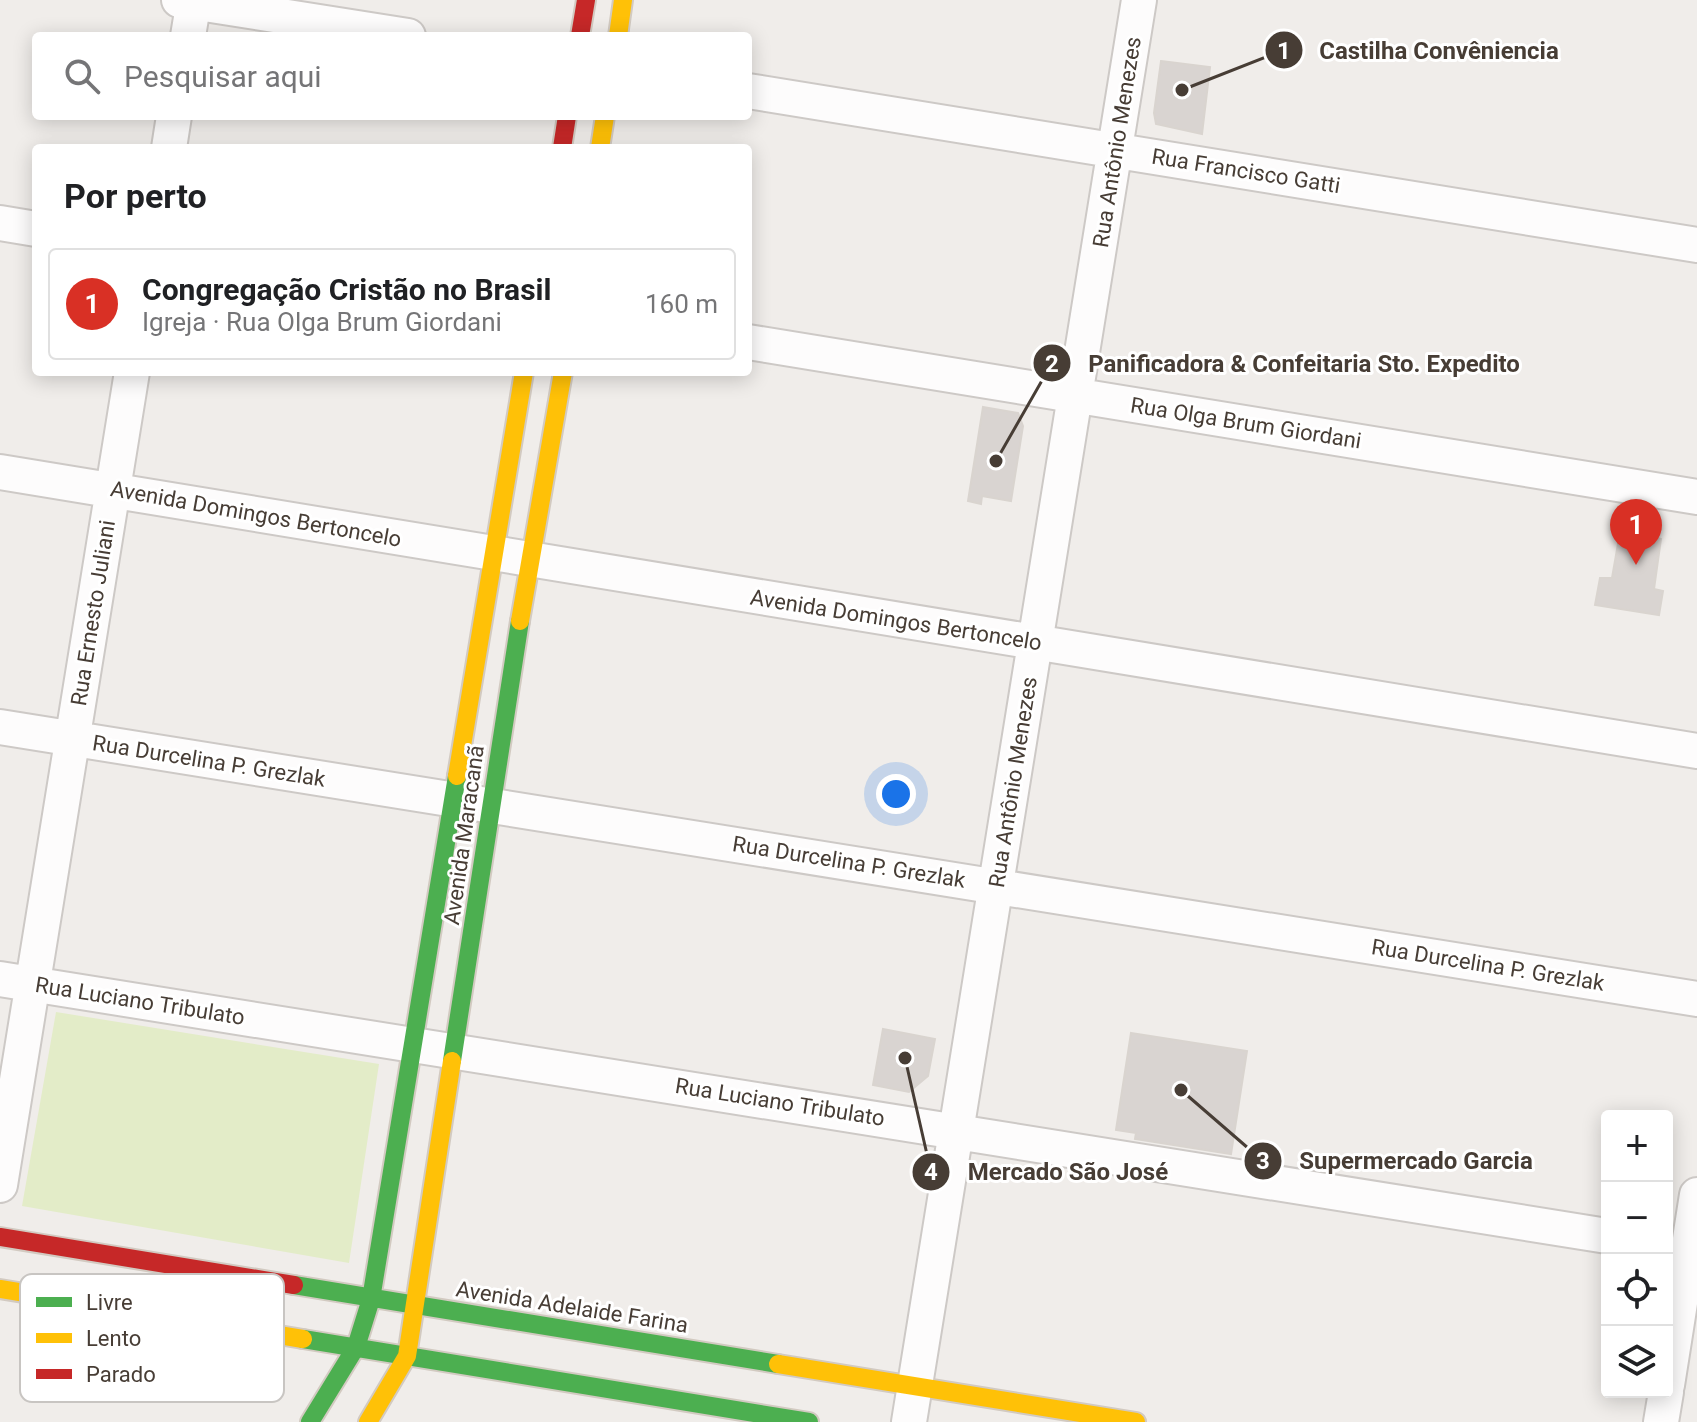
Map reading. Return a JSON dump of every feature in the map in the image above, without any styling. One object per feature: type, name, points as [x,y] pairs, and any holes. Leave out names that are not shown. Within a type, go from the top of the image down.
[{"type":"street","points":[[581,32],[586,0]]},
{"type":"street","points":[[619,32],[623,0]]},
{"type":"street","name":"Rua Antônio Menezes","points":[[909,1422],[1139,0]]},
{"type":"street","points":[[188,32],[189,1],[383,32]]},
{"type":"street","name":"Rua Francisco Gatti","points":[[752,92],[1697,245]]},
{"type":"street","points":[[170,144],[173,120]]},
{"type":"street","points":[[563,144],[566,120]]},
{"type":"street","points":[[601,144],[604,120]]},
{"type":"street","points":[[0,223],[32,228]]},
{"type":"street","name":"Rua Olga Brum Giordani","points":[[752,343],[1697,497]]},
{"type":"street","name":"Rua Ernesto Juliani","points":[[0,1185],[16,982],[72,739],[131,376]]},
{"type":"street","name":"Avenida Maracanã","points":[[407,1356],[455,1051],[451,801],[523,376]]},
{"type":"street","name":"Avenida Maracanã","points":[[310,1422],[356,1347],[371,1299],[413,1044],[492,806],[529,561],[562,376]]},
{"type":"street","points":[[515,423],[553,429]]},
{"type":"street","name":"Avenida Domingos Bertoncelo","points":[[0,472],[1697,751]]},
{"type":"street","name":"Rua Durcelina P. Grezlak","points":[[0,727],[1697,999]]},
{"type":"street","name":"Rua Luciano Tribulato","points":[[16,982],[1601,1235]]},
{"type":"street","points":[[1673,1337],[1684,1249],[1697,1195]]},
{"type":"street","name":"Avenida Adelaide Farina","points":[[0,1237],[221,1274]]},
{"type":"street","name":"Avenida Adelaide Farina","points":[[284,1284],[1136,1422]]},
{"type":"street","points":[[0,1289],[20,1292]]},
{"type":"street","points":[[284,1335],[809,1422]]},
{"type":"street","points":[[368,1422],[407,1356]]},
{"type":"street","points":[[1661,1422],[1665,1398]]},
{"type":"green space","points":[[56,1012],[379,1064],[349,1263],[22,1206]]},
{"type":"building","points":[[1161,61],[1210,67],[1202,134],[1156,124],[1154,113]]},
{"type":"building","points":[[983,407],[1018,413],[1023,426],[1011,501],[982,496],[981,504],[968,501]]},
{"type":"building","points":[[1633,523],[1656,528],[1654,537],[1661,539],[1654,589],[1663,591],[1659,615],[1595,605],[1600,578],[1612,578],[1620,532],[1631,533]]},
{"type":"building","points":[[883,1029],[935,1039],[928,1076],[909,1092],[873,1085]]},
{"type":"building","points":[[1131,1033],[1247,1051],[1231,1154],[1135,1139],[1136,1133],[1116,1130]]},
{"type":"traffic: fast","points":[[452,1061],[520,621]]},
{"type":"traffic: fast","points":[[310,1422],[356,1347],[371,1299],[457,776]]},
{"type":"traffic: fast","points":[[294,1285],[778,1364]]},
{"type":"traffic: fast","points":[[303,1339],[809,1422]]},
{"type":"traffic: slow","points":[[619,32],[623,0]]},
{"type":"traffic: slow","points":[[601,144],[604,120]]},
{"type":"traffic: slow","points":[[457,776],[523,376]]},
{"type":"traffic: slow","points":[[520,621],[562,376]]},
{"type":"traffic: slow","points":[[368,1422],[407,1356],[452,1061]]},
{"type":"traffic: slow","points":[[0,1289],[20,1292]]},
{"type":"traffic: slow","points":[[284,1336],[303,1339]]},
{"type":"traffic: slow","points":[[778,1364],[1136,1422]]},
{"type":"traffic: jam","points":[[581,32],[586,0]]},
{"type":"traffic: jam","points":[[563,144],[566,120]]},
{"type":"traffic: jam","points":[[0,1237],[227,1274]]},
{"type":"traffic: jam","points":[[284,1283],[294,1285]]},
{"type":"place","name":"Castilha Convêniencia","points":[[1182,90]]},
{"type":"place","name":"Panificadora & Confeitaria Sto. Expedito","points":[[996,461]]},
{"type":"place","name":"Congregação Cristão no Brasil","points":[[1636,565]]},
{"type":"place","name":"Mercado São José","points":[[905,1058]]},
{"type":"place","name":"Supermercado Garcia","points":[[1181,1090]]}]
